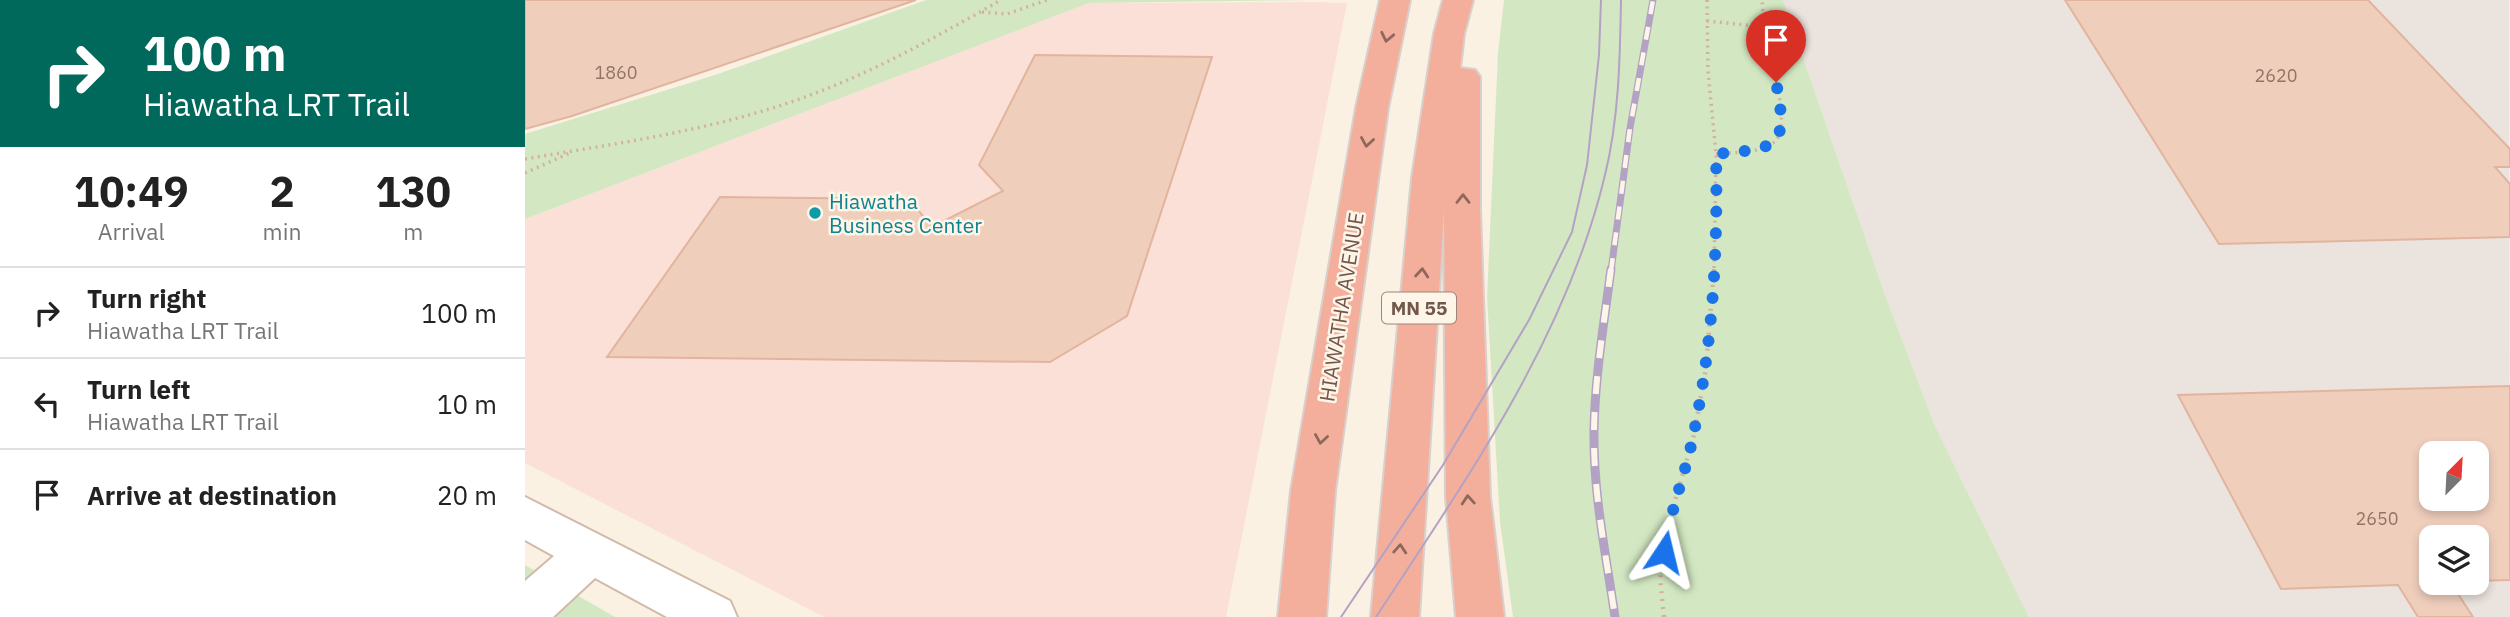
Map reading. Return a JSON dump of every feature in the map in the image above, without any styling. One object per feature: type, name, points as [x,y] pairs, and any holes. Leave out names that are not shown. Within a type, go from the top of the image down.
[{"type":"highway","name":"HIAWATHA AVENUE","points":[[1302,617],[1313,491],[1372,108],[1395,0]]},
{"type":"highway","name":"MN 55","points":[[1395,617],[1429,178],[1449,34],[1458,0]]},
{"type":"highway","points":[[1465,0],[1462,210],[1468,497],[1479,617]]},
{"type":"street","points":[[525,517],[713,617]]},
{"type":"street","points":[[525,611],[591,552]]},
{"type":"path","points":[[525,159],[703,127],[776,107],[839,83],[1001,0]]},
{"type":"path","points":[[981,11],[995,16],[1013,13],[1047,0]]},
{"type":"path","points":[[1664,617],[1660,579],[1668,525],[1694,435],[1706,368],[1717,215],[1716,154],[1708,71],[1707,0]]},
{"type":"path","points":[[1716,154],[1765,148],[1776,141],[1781,131],[1781,109],[1764,27],[1762,0]]},
{"type":"path","points":[[1707,21],[1764,27]]},
{"type":"path","points":[[525,173],[578,149]]},
{"type":"shaded area","points":[[1783,0],[2509,0],[2510,617],[2029,617],[1935,426],[1885,295]]},
{"type":"shaded area","points":[[1089,3],[1347,3],[1226,617],[824,617],[525,463],[525,219]]},
{"type":"green space","points":[[926,0],[1313,0],[1089,3],[525,219],[525,134],[718,74]]},
{"type":"green space","points":[[1504,0],[1783,0],[1885,295],[1935,426],[2029,617],[1513,617],[1500,522],[1487,297],[1498,53]]},
{"type":"green space","points":[[525,565],[615,617],[525,617]]},
{"type":"building","points":[[525,0],[916,0],[572,116],[525,129]]},
{"type":"building","points":[[2065,0],[2368,0],[2510,149],[2510,167],[2495,167],[2510,184],[2510,237],[2219,244]]},
{"type":"building","name":"Hiawatha Business Center","points":[[1035,55],[1212,57],[1127,316],[1050,362],[607,357],[720,197],[909,199],[932,227],[1003,191],[979,165]]},
{"type":"building","points":[[2510,386],[2510,580],[2489,581],[2489,525],[2419,525],[2419,595],[2459,595],[2473,617],[2418,617],[2398,585],[2281,589],[2178,395]]},
{"type":"tram line","points":[[1341,617],[1443,465],[1529,320],[1572,232],[1587,165],[1599,55],[1601,0]]},
{"type":"tram line","points":[[1376,617],[1445,512],[1510,405],[1566,294],[1588,235],[1610,153],[1618,88],[1621,0]]},
{"type":"railway","points":[[1611,271],[1630,128],[1653,0]]},
{"type":"railway","points":[[1611,269],[1596,390],[1594,454],[1615,617]]},
{"type":"place","name":"Hiawatha Business Center","points":[[815,213]]},
{"type":"route","points":[[1664,552],[1668,525],[1694,435],[1706,368],[1717,215],[1716,154],[1752,151],[1765,148],[1776,141],[1781,131],[1781,109],[1776,82]]}]
